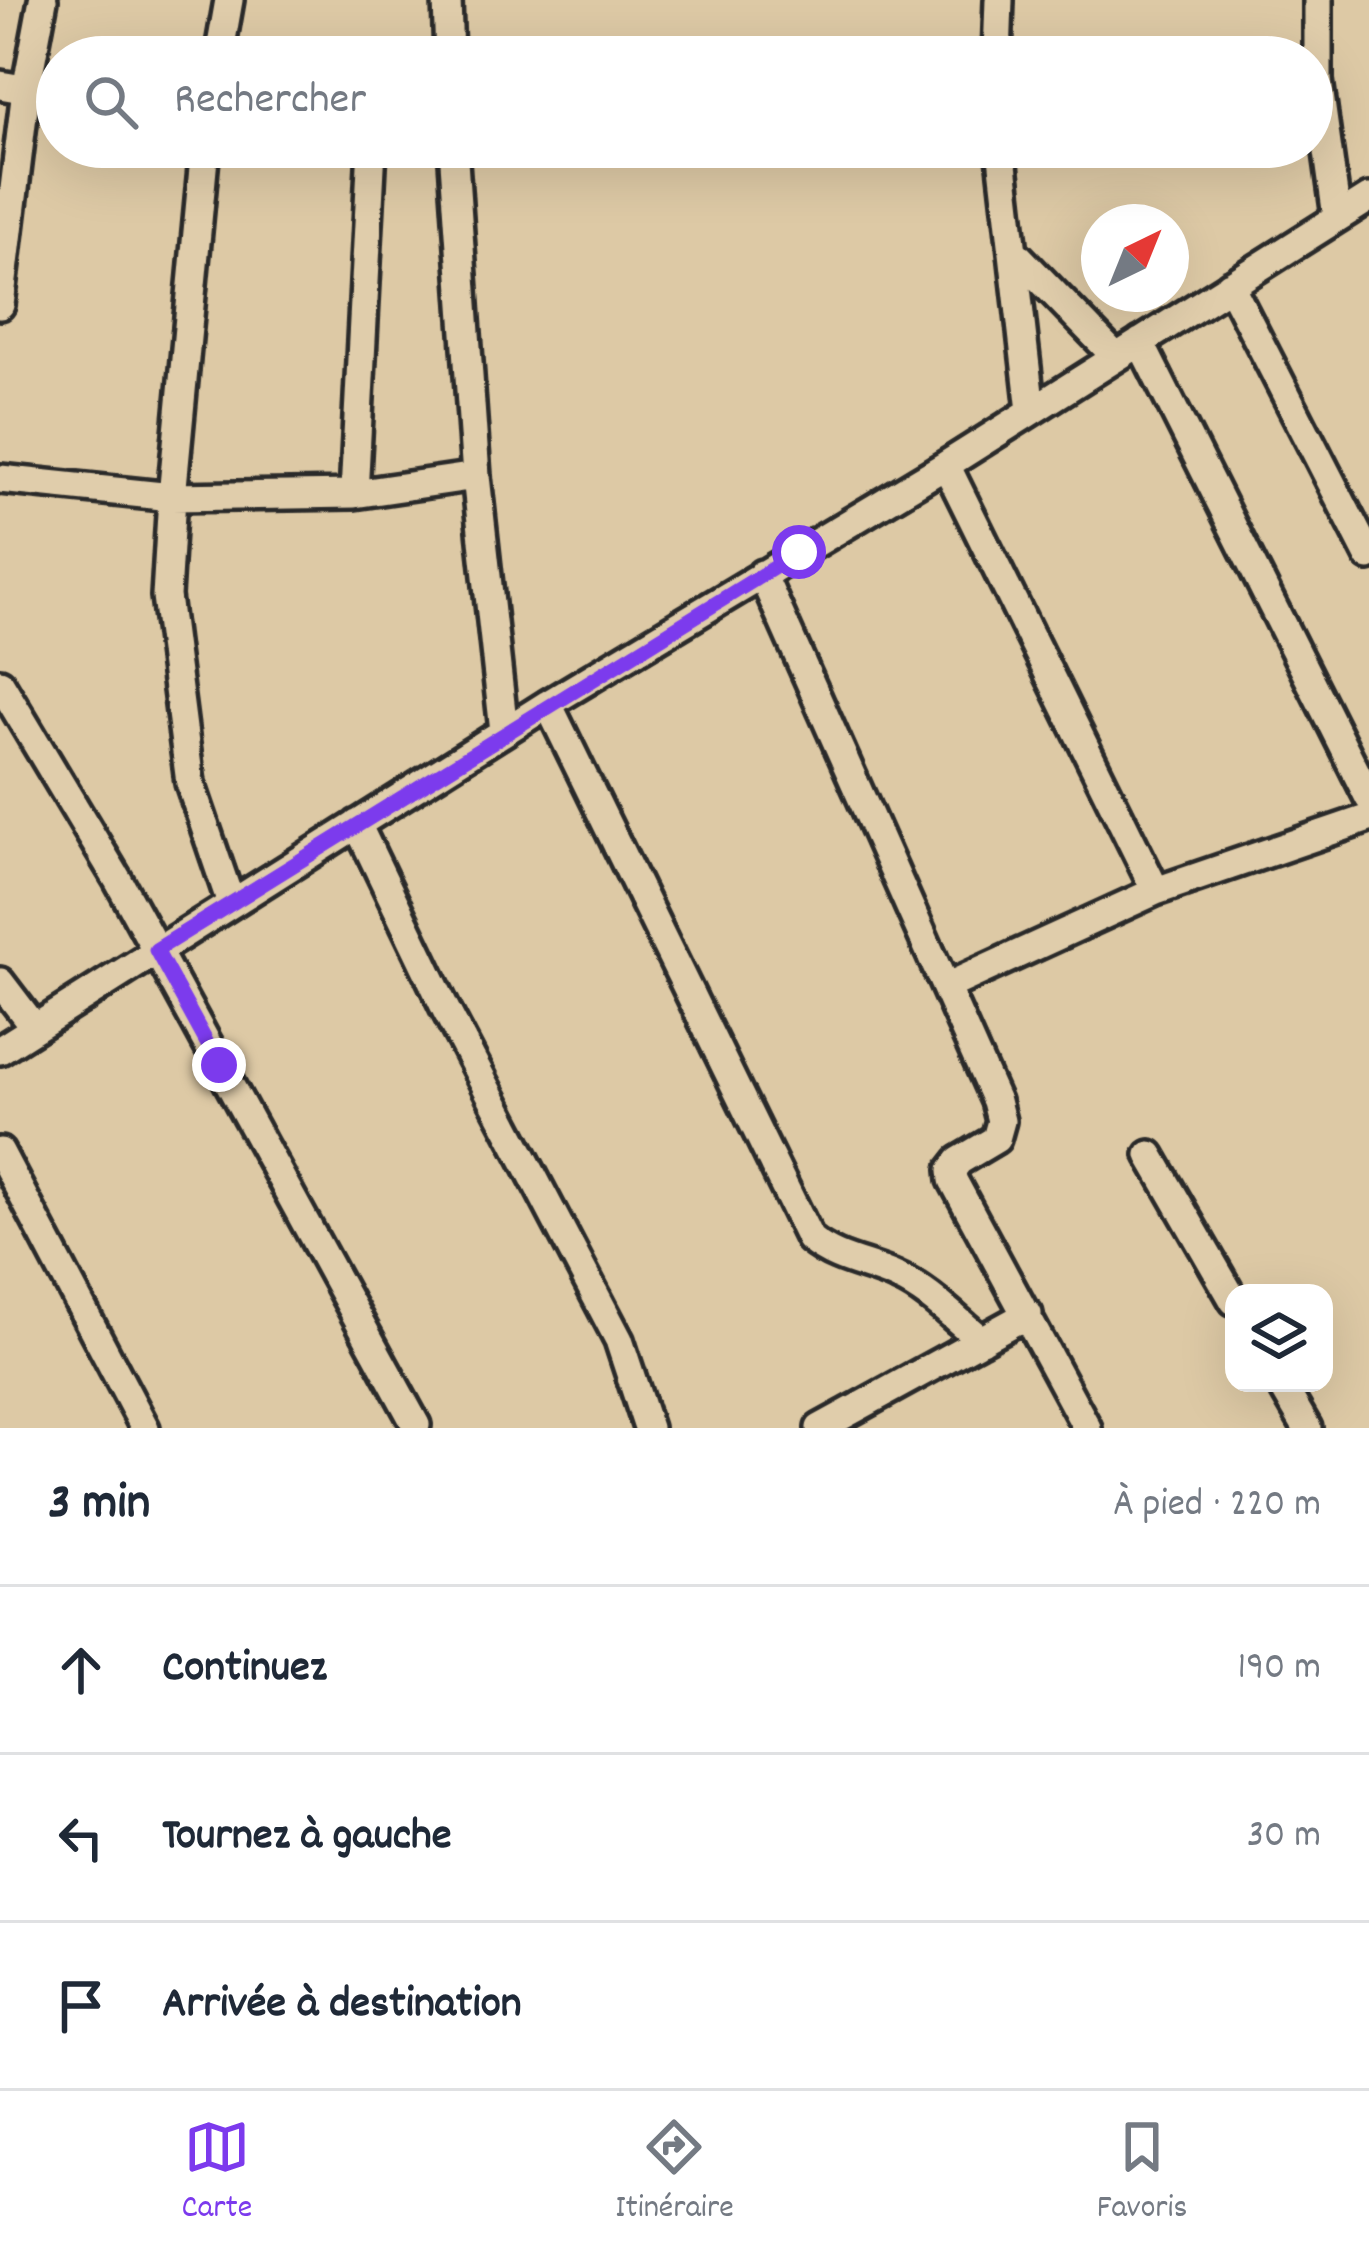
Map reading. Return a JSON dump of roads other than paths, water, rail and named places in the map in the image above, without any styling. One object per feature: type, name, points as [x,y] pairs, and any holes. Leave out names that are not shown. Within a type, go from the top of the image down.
[{"type":"street","points":[[0,305],[13,87],[43,0]]},
{"type":"street","points":[[223,36],[229,0]]},
{"type":"street","points":[[447,0],[448,36]]},
{"type":"street","points":[[998,36],[999,0]]},
{"type":"street","points":[[1318,0],[1318,36]]},
{"type":"street","points":[[203,168],[166,596],[190,783],[231,903]]},
{"type":"street","points":[[354,494],[371,168]]},
{"type":"street","points":[[454,168],[476,476],[504,731]]},
{"type":"street","points":[[1003,168],[1031,411]]},
{"type":"street","points":[[1330,168],[1337,218]]},
{"type":"street","points":[[0,1050],[504,731],[946,465],[1369,198]]},
{"type":"street","points":[[1013,251],[1128,349],[1360,760],[1369,798]]},
{"type":"street","points":[[1230,285],[1369,556]]},
{"type":"street","points":[[946,465],[1156,891]]},
{"type":"street","points":[[0,478],[172,497],[354,494],[476,476]]},
{"type":"street","points":[[762,574],[1001,1120],[996,1139],[959,1161],[952,1180],[1088,1428]]},
{"type":"street","points":[[0,683],[156,950],[416,1425]]},
{"type":"street","points":[[548,704],[810,1239],[841,1259],[896,1276],[917,1288],[981,1340]]},
{"type":"street","points":[[946,987],[1156,891],[1369,818]]},
{"type":"street","points":[[357,824],[446,1010],[619,1340],[648,1428]]},
{"type":"street","points":[[0,982],[35,1028]]},
{"type":"street","points":[[0,1152],[146,1428]]},
{"type":"street","points":[[1150,1155],[1225,1285]]},
{"type":"street","points":[[820,1428],[1028,1314]]},
{"type":"street","points":[[1286,1392],[1307,1428]]}]
